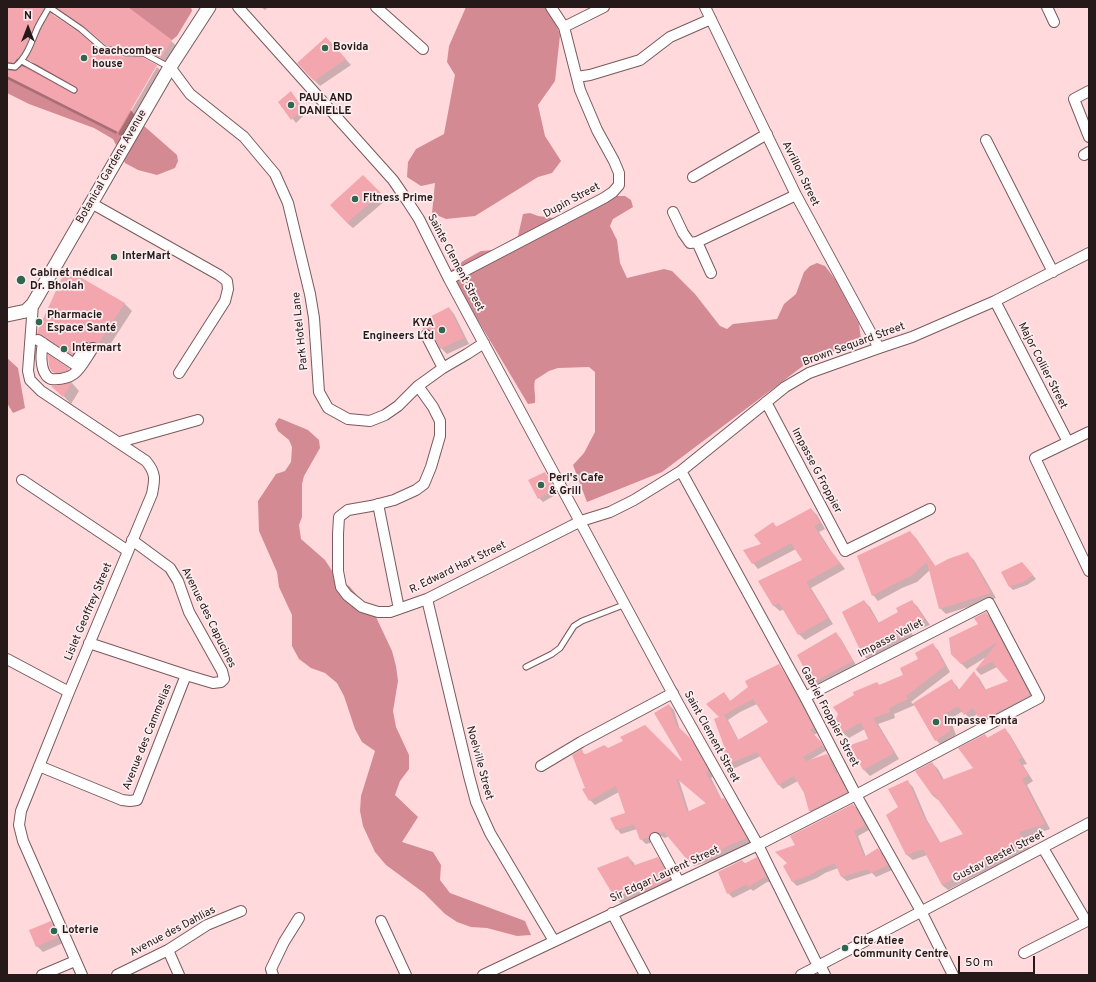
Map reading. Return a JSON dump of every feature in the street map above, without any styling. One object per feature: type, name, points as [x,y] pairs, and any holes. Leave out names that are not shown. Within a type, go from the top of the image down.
[{"type":"street","name":"Botanical Gardens Avenue","points":[[33,304],[170,67],[209,7]]},
{"type":"street","name":"Sainte Clement Street","points":[[238,7],[393,180],[408,202],[419,219],[449,279],[581,521]]},
{"type":"street","points":[[376,7],[423,49]]},
{"type":"street","name":"Dupin Street","points":[[449,279],[604,198],[613,192],[619,185],[619,173],[597,130],[580,90],[564,28],[551,7]]},
{"type":"street","points":[[564,28],[604,7]]},
{"type":"street","name":"Avrillon Street","points":[[705,7],[796,194],[879,348]]},
{"type":"street","points":[[1047,7],[1054,22]]},
{"type":"street","points":[[577,77],[590,75],[640,60],[670,37],[711,19]]},
{"type":"street","name":"Park Hotel Lane","points":[[170,67],[190,94],[244,137],[275,174],[288,203],[310,294],[314,318],[319,392],[328,408],[348,419],[370,421],[385,415],[398,406],[418,386],[443,368],[484,343]]},
{"type":"street","points":[[1089,91],[1074,99],[1089,137]]},
{"type":"street","points":[[694,177],[767,134]]},
{"type":"street","points":[[986,140],[1053,272]]},
{"type":"street","points":[[673,212],[683,233],[690,243],[697,242],[796,194]]},
{"type":"street","points":[[91,203],[219,275],[227,281],[228,289],[225,301],[179,373]]},
{"type":"street","points":[[697,242],[711,273]]},
{"type":"street","name":"Brown Sequard Street","points":[[581,521],[610,512],[634,500],[681,471],[785,387],[809,373],[912,337],[995,302],[1089,253]]},
{"type":"street","name":"Major Collier Street","points":[[995,302],[1068,442]]},
{"type":"street","points":[[7,315],[26,311],[33,304]]},
{"type":"street","name":"Lislet Geoffrey Street","points":[[33,304],[28,371],[30,380],[41,390],[146,461],[154,473],[152,494],[89,643],[21,811],[19,825],[23,842],[82,975]]},
{"type":"street","points":[[30,334],[74,364],[90,346],[79,370],[71,377],[51,379],[46,374],[43,367],[43,343]]},
{"type":"street","points":[[426,335],[443,368]]},
{"type":"street","points":[[399,609],[378,504],[394,500],[416,490],[424,484],[432,467],[440,436],[440,421],[433,407],[418,386]]},
{"type":"street","name":"Impasse G Froppier","points":[[766,402],[845,551],[930,509]]},
{"type":"street","points":[[120,442],[198,420]]},
{"type":"street","points":[[1089,432],[1035,458],[1089,571]]},
{"type":"street","name":"Gabriel Froppier Street","points":[[681,471],[856,795],[921,911],[953,975]]},
{"type":"street","points":[[22,480],[128,551]]},
{"type":"street","name":"R. Edward Hart Street","points":[[378,504],[348,510],[339,517],[338,571],[341,587],[346,595],[362,606],[378,612],[390,612],[426,599],[581,521]]},
{"type":"street","name":"Saint Clement Street","points":[[581,521],[673,693],[758,845],[819,966],[825,975]]},
{"type":"street","name":"Avenue des Capucines","points":[[89,643],[186,676],[213,683],[221,682],[224,679],[222,671],[189,612],[178,581],[170,568],[132,540]]},
{"type":"street","name":"Noelville Street","points":[[426,599],[476,802],[490,833],[554,941]]},
{"type":"street","name":"Impasse Vallet","points":[[804,697],[989,604],[1039,698],[856,795]]},
{"type":"street","points":[[7,659],[69,692]]},
{"type":"street","name":"Avenue des Cammelias","points":[[39,766],[122,800],[137,800],[186,676]]},
{"type":"street","points":[[541,766],[581,742],[673,693]]},
{"type":"street","name":"Sir Edgar Laurent Street","points":[[483,975],[758,845],[856,795]]},
{"type":"street","name":"Gustav Bestel Street","points":[[801,975],[1089,823]]},
{"type":"street","points":[[655,838],[679,882]]},
{"type":"street","points":[[1024,953],[1087,921],[1043,848]]},
{"type":"street","name":"Avenue des Dahlias","points":[[117,975],[168,950],[207,925],[241,911]]},
{"type":"street","points":[[612,913],[645,975]]},
{"type":"street","points":[[273,975],[271,969],[284,942],[299,918]]},
{"type":"street","points":[[381,921],[406,975]]},
{"type":"street","points":[[168,950],[179,975]]},
{"type":"street","points":[[42,975],[75,961]]},
{"type":"lane","points":[[7,66],[15,67],[22,61],[49,7],[81,29],[104,49],[126,53],[143,53],[170,67]]},
{"type":"lane","points":[[22,61],[74,90]]},
{"type":"lane","points":[[526,667],[552,654],[560,648],[574,626],[582,621],[626,604]]},
{"type":"shaded area","points":[[118,7],[191,7],[192,11],[177,36],[172,40],[151,45]]},
{"type":"shaded area","points":[[466,7],[550,7],[560,35],[555,81],[538,105],[545,136],[561,161],[552,173],[538,177],[475,216],[446,219],[432,213],[435,183],[421,186],[407,177],[408,162],[416,149],[444,134],[455,75],[447,62],[449,46]]},
{"type":"shaded area","points":[[7,53],[20,60],[41,65],[125,103],[144,126],[177,155],[178,161],[175,168],[157,175],[138,170],[125,163],[113,139],[94,128],[29,104],[7,93]]},
{"type":"shaded area","points":[[608,196],[625,196],[631,200],[633,207],[613,219],[610,226],[617,240],[620,263],[627,278],[664,269],[672,271],[695,294],[720,326],[727,329],[733,324],[777,319],[784,304],[796,294],[804,272],[810,266],[817,263],[825,266],[835,279],[859,324],[861,339],[849,347],[825,354],[807,363],[662,472],[587,502],[573,465],[584,453],[595,432],[595,372],[589,367],[558,368],[549,371],[535,380],[535,403],[528,404],[449,272],[463,261],[481,251],[494,250],[518,236],[523,214],[530,213],[538,216],[554,218]]},
{"type":"shaded area","points":[[7,358],[18,368],[25,408],[13,413],[7,403]]},
{"type":"shaded area","points":[[279,418],[308,430],[319,440],[320,448],[304,476],[302,484],[302,517],[299,525],[301,539],[325,560],[338,580],[349,586],[376,617],[392,651],[398,681],[393,711],[396,727],[409,755],[409,769],[400,781],[395,795],[418,817],[402,842],[433,852],[441,865],[440,880],[450,893],[525,921],[531,935],[517,936],[487,928],[471,927],[457,922],[445,914],[424,893],[386,865],[375,852],[363,826],[360,811],[361,796],[375,751],[362,742],[355,729],[344,696],[337,683],[325,673],[311,668],[299,659],[292,646],[292,615],[279,587],[277,572],[259,531],[258,501],[276,474],[285,471],[291,462],[292,447],[289,440],[278,431],[275,424]]},
{"type":"building","points":[[7,7],[44,7],[22,52],[14,63],[7,62]]},
{"type":"building","points":[[56,7],[128,7],[172,40],[161,58],[143,49],[126,49],[106,45],[83,26]]},
{"type":"building","points":[[50,13],[79,32],[102,52],[125,57],[142,57],[157,65],[118,132],[7,76],[7,70],[16,71],[22,66],[74,94],[77,92],[78,90],[76,87],[27,59]]},
{"type":"building","name":"Bovida","points":[[326,37],[346,59],[314,81],[297,63]]},
{"type":"building","name":"PAUL AND DANIELLE","points":[[291,91],[303,109],[291,120],[278,102]]},
{"type":"building","name":"Fitness Prime","points":[[363,175],[381,193],[347,223],[330,205]]},
{"type":"building","name":"Intermart","points":[[66,269],[125,303],[98,344],[94,342],[83,342],[72,355],[42,335],[37,334]]},
{"type":"building","name":"KYA Engineers Ltd","points":[[449,307],[464,338],[440,349],[432,332],[429,329],[423,329],[420,322]]},
{"type":"building","points":[[48,354],[70,369],[59,373],[52,372],[49,366]]},
{"type":"building","points":[[72,382],[63,397],[51,386],[61,385]]},
{"type":"building","name":"Peri's Cafe & Grill","points":[[545,472],[554,490],[538,499],[528,480]]},
{"type":"building","points":[[811,508],[820,523],[814,526],[825,544],[840,563],[806,582],[828,618],[798,635],[779,603],[773,606],[758,581],[802,560],[791,543],[752,564],[743,550],[761,544],[754,535],[773,522],[776,527]]},
{"type":"building","points":[[910,531],[935,566],[948,559],[968,552],[991,593],[939,609],[927,562],[911,576],[872,596],[857,556]]},
{"type":"building","points":[[1022,562],[1033,575],[1023,582],[1009,587],[1001,572]]},
{"type":"building","points":[[864,600],[878,623],[898,612],[896,608],[912,600],[925,620],[906,626],[909,632],[890,644],[863,656],[842,612]]},
{"type":"building","points":[[986,612],[1030,695],[980,721],[973,708],[964,715],[958,706],[945,714],[951,730],[935,741],[913,703],[952,679],[958,691],[974,671],[984,690],[1008,681],[992,662],[975,670],[998,642],[961,664],[951,654],[949,638],[978,624],[974,618]]},
{"type":"building","points":[[836,632],[853,661],[812,683],[797,655]]},
{"type":"building","points":[[933,643],[945,666],[906,696],[908,699],[889,708],[890,712],[873,718],[894,753],[863,770],[850,745],[868,739],[861,722],[842,733],[836,719],[838,714],[833,707],[854,695],[853,692],[877,682],[879,685],[903,675],[900,668],[918,659],[915,653]]},
{"type":"building","points":[[779,664],[814,728],[810,730],[823,745],[803,757],[806,761],[827,754],[836,774],[837,773],[847,792],[809,811],[804,793],[794,776],[778,785],[757,752],[727,765],[722,747],[724,746],[714,719],[719,717],[706,704],[724,692],[730,701],[748,687],[745,681]],"holes":[[[753,699],[768,722],[738,740],[724,715]]]},
{"type":"building","points":[[669,704],[676,725],[690,738],[706,765],[708,772],[706,773],[721,799],[724,798],[747,838],[718,852],[689,862],[664,832],[652,832],[649,837],[640,840],[634,824],[616,830],[610,818],[625,813],[616,786],[589,801],[582,789],[585,788],[572,755],[582,749],[584,755],[604,745],[608,748],[623,741],[620,737],[645,725],[681,761],[682,760],[654,713]],"holes":[[[676,778],[706,803],[687,812]]]},
{"type":"building","points":[[1005,728],[1022,758],[1018,760],[1029,775],[1022,779],[1045,824],[1019,832],[1025,842],[974,870],[973,868],[942,885],[923,849],[906,855],[886,815],[898,807],[888,789],[908,780],[922,813],[939,843],[963,834],[915,771],[932,762],[942,780],[973,768],[958,748],[985,734],[987,738]]},
{"type":"building","points":[[853,804],[865,825],[854,831],[864,857],[878,848],[888,865],[871,873],[868,869],[841,877],[835,863],[792,882],[783,866],[787,863],[775,852],[795,845],[790,836]]},
{"type":"building","points":[[628,856],[632,866],[658,857],[670,879],[643,891],[642,887],[615,898],[597,868]]},
{"type":"building","points":[[757,857],[767,877],[748,887],[747,884],[727,894],[718,872],[742,860],[744,864]]},
{"type":"building","points":[[51,921],[58,937],[36,947],[29,930]]},
{"type":"place","name":"Bovida","points":[[325,48]]},
{"type":"place","name":"beachcomber house","points":[[84,58]]},
{"type":"place","name":"PAUL AND DANIELLE","points":[[291,105]]},
{"type":"place","name":"Fitness Prime","points":[[355,199]]},
{"type":"place","name":"InterMart","points":[[114,257]]},
{"type":"place","name":"Cabinet médical Dr. Bholah","points":[[21,280]]},
{"type":"place","name":"Pharmacie Espace Santé","points":[[39,322]]},
{"type":"place","name":"KYA Engineers Ltd","points":[[442,330]]},
{"type":"place","name":"Intermart","points":[[64,349]]},
{"type":"place","name":"Peri's Cafe & Grill","points":[[541,485]]},
{"type":"place","name":"Impasse Tonta","points":[[936,722]]},
{"type":"place","name":"Loterie","points":[[54,931]]},
{"type":"place","name":"Cite Atlee Community Centre","points":[[845,948]]}]
